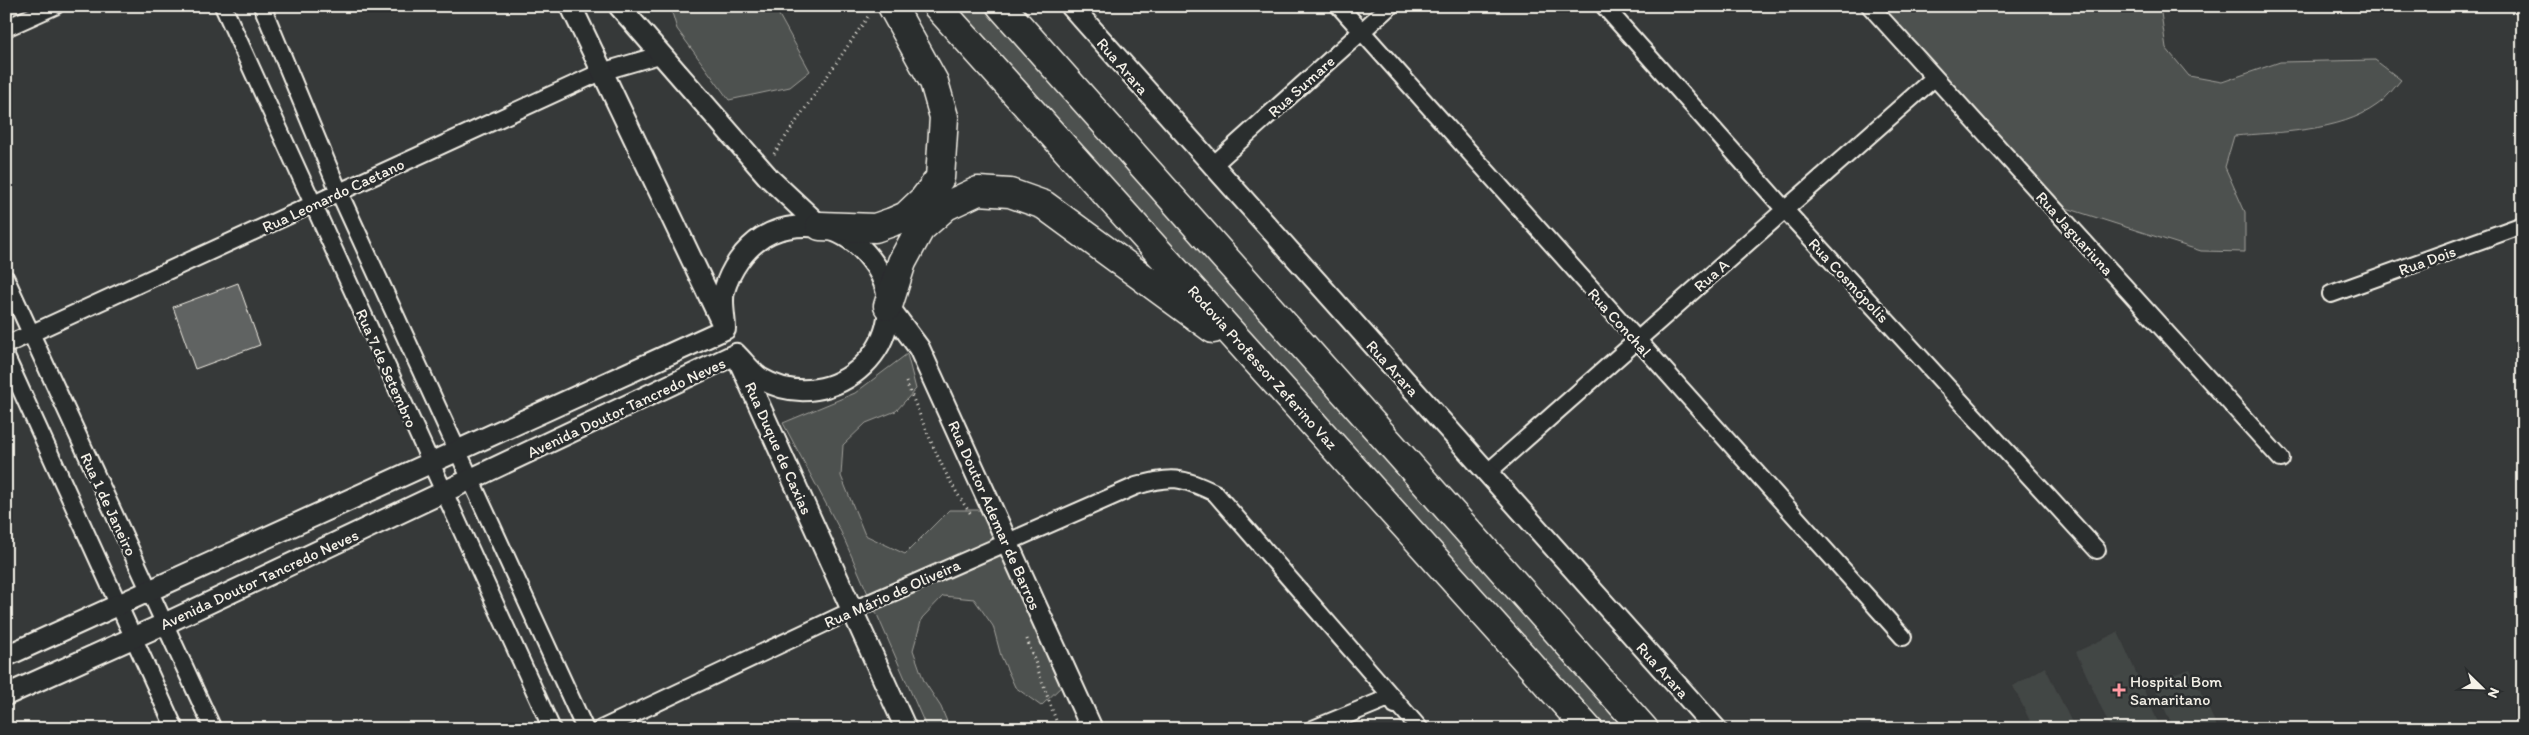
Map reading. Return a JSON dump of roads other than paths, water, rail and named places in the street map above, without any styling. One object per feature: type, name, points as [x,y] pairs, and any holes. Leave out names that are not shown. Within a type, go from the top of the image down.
[{"type":"highway","name":"Rodovia Professor Zeferino Vaz","points":[[937,6],[1588,729]]},
{"type":"highway","points":[[1001,6],[1644,729]]},
{"type":"highway","points":[[820,226],[875,228],[892,222],[906,216],[924,199],[940,178],[944,117],[934,82],[883,7]]},
{"type":"highway","points":[[888,306],[902,262],[920,229],[946,206],[978,191],[1010,193],[1044,205],[1269,373]]},
{"type":"street","points":[[6,28],[55,6]]},
{"type":"street","name":"Rua 7 de Setembro","points":[[223,6],[552,729]]},
{"type":"street","name":"Rua 7 de Setembro","points":[[262,6],[339,192],[585,729]]},
{"type":"street","name":"Rua Duque de Caxias","points":[[571,6],[725,329],[906,729]]},
{"type":"street","points":[[619,6],[763,170],[820,226]]},
{"type":"street","name":"Rua Arara","points":[[1071,6],[1716,729]]},
{"type":"street","name":"Rua Conchal","points":[[1339,6],[1903,637]]},
{"type":"street","name":"Rua Sumare","points":[[1212,166],[1390,6]]},
{"type":"street","name":"Rua Cosmópolis","points":[[1604,6],[1785,210],[2097,550]]},
{"type":"street","name":"Rua Jaguariuna","points":[[1870,6],[2281,459]]},
{"type":"street","name":"Rua Leonardo Caetano","points":[[6,345],[601,72],[663,54]]},
{"type":"street","name":"Rua A","points":[[1488,473],[1934,78]]},
{"type":"street","name":"Rua Dois","points":[[2331,294],[2523,225]]},
{"type":"street","name":"Avenida Doutor Tancredo Neves","points":[[6,656],[725,329],[724,292],[737,261],[762,237],[789,227],[820,226],[846,235],[865,250],[882,276],[888,306],[885,330],[875,353],[856,374],[826,389],[794,391],[760,378],[736,354],[164,624],[6,696]]},
{"type":"street","name":"Rua 1 de Janeiro","points":[[6,279],[213,729]]},
{"type":"street","name":"Rua Doutor Ademar de Barros","points":[[888,306],[919,348],[1092,729]]},
{"type":"street","name":"Rua 1 de Janeiro","points":[[6,357],[175,729]]},
{"type":"street","name":"Rua Mário de Oliveira","points":[[601,729],[852,610],[1136,486],[1164,478],[1190,481],[1215,493],[1391,697]]},
{"type":"street","points":[[1313,729],[1391,697]]},
{"type":"street","points":[[1391,697],[1408,729]]},
{"type":"street","points":[[1391,697],[1420,729]]},
{"type":"place","name":"Hospital Bom Samaritano","points":[[2119,690]]}]
